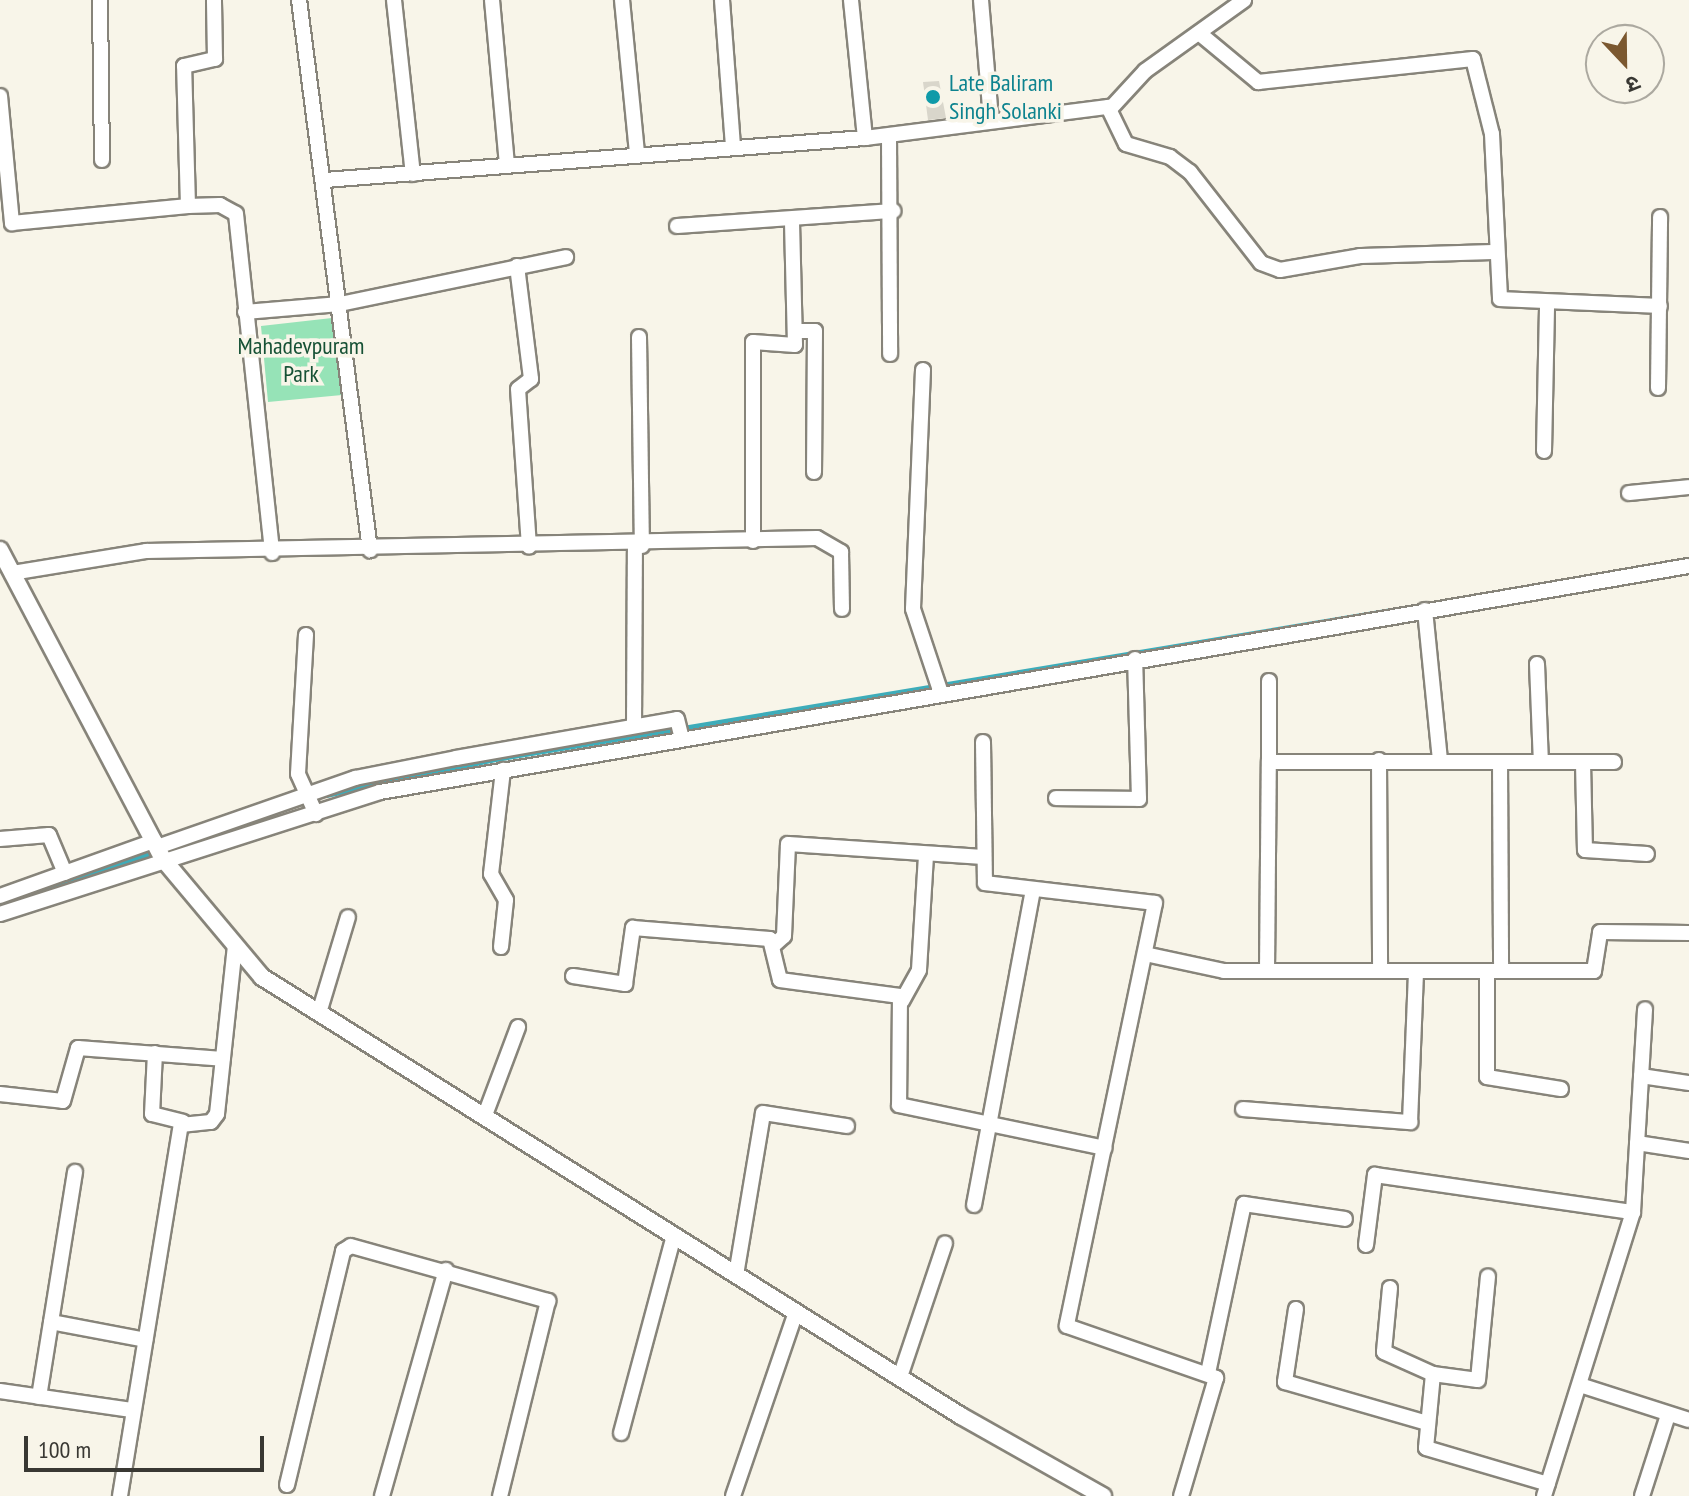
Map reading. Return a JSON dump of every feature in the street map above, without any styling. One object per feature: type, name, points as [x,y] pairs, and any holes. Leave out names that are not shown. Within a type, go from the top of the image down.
[{"type":"street","points":[[100,0],[102,160]]},
{"type":"street","points":[[188,206],[184,66],[215,59],[214,0]]},
{"type":"street","points":[[299,0],[325,180],[370,550]]},
{"type":"street","points":[[394,0],[413,174]]},
{"type":"street","points":[[492,0],[507,165]]},
{"type":"street","points":[[622,0],[637,153]]},
{"type":"street","points":[[722,0],[733,146]]},
{"type":"street","points":[[851,0],[865,138]]},
{"type":"street","points":[[981,0],[991,120]]},
{"type":"street","points":[[325,180],[637,153],[889,137],[991,120],[1111,108],[1145,71],[1244,0]]},
{"type":"street","points":[[1199,33],[1258,82],[1473,59],[1492,134],[1494,252],[1502,302],[1660,306]]},
{"type":"street","points":[[0,96],[12,223],[188,206],[220,205],[236,214],[272,553]]},
{"type":"street","points":[[1111,108],[1122,140],[1179,162],[1261,263],[1280,270],[1360,256],[1494,252]]},
{"type":"street","points":[[889,137],[893,211],[890,354]]},
{"type":"street","points":[[677,226],[893,211]]},
{"type":"street","points":[[1658,388],[1660,217]]},
{"type":"street","points":[[753,541],[753,342],[795,345],[792,219]]},
{"type":"street","points":[[245,312],[340,304],[566,257]]},
{"type":"street","points":[[517,266],[531,379],[517,393],[529,547]]},
{"type":"street","points":[[1544,451],[1547,305]]},
{"type":"street","points":[[796,331],[815,331],[814,472]]},
{"type":"street","points":[[634,726],[639,337]]},
{"type":"street","points":[[923,370],[913,609],[939,686]]},
{"type":"street","points":[[1629,493],[1689,487]]},
{"type":"street","points":[[12,573],[146,551],[272,553],[831,541],[841,552],[842,609]]},
{"type":"street","points":[[0,550],[159,852],[262,977],[900,1377],[1103,1496]]},
{"type":"street","points":[[0,896],[65,873],[159,852],[312,804],[503,770],[681,731],[939,686],[1135,659],[1689,566]]},
{"type":"street","points":[[1425,610],[1440,761]]},
{"type":"street","points":[[306,635],[298,774],[312,804]]},
{"type":"street","points":[[1056,798],[1139,799],[1135,659]]},
{"type":"street","points":[[1537,664],[1541,762]]},
{"type":"street","points":[[1267,971],[1269,681]]},
{"type":"street","points":[[0,914],[159,852],[312,804],[634,726],[681,731]]},
{"type":"street","points":[[983,742],[985,883],[1155,903],[1068,1330],[1208,1373],[1216,1381],[1181,1496]]},
{"type":"street","points":[[1379,760],[1380,971]]},
{"type":"street","points":[[1269,762],[1614,762]]},
{"type":"street","points":[[1500,762],[1494,971],[1487,1077],[1561,1089]]},
{"type":"street","points":[[1583,763],[1585,850],[1647,854]]},
{"type":"street","points":[[501,947],[506,900],[491,874],[503,770]]},
{"type":"street","points":[[0,839],[49,835],[65,873]]},
{"type":"street","points":[[573,976],[625,984],[633,928],[775,944],[784,936],[788,844],[984,857]]},
{"type":"street","points":[[926,854],[919,970],[902,1001],[899,1105],[1105,1148]]},
{"type":"street","points":[[974,1205],[1033,889]]},
{"type":"street","points":[[319,1013],[348,917]]},
{"type":"street","points":[[1145,954],[1224,971],[1594,971],[1604,931],[1689,933]]},
{"type":"street","points":[[775,944],[780,980],[902,1001]]},
{"type":"street","points":[[155,1053],[152,1114],[183,1122],[215,1119],[235,946]]},
{"type":"street","points":[[1243,1109],[1410,1122],[1416,971]]},
{"type":"street","points":[[1433,1374],[1427,1423],[1429,1452],[1546,1490],[1633,1212],[1645,1009]]},
{"type":"street","points":[[485,1115],[518,1027]]},
{"type":"street","points":[[0,1094],[63,1101],[78,1048],[223,1059]]},
{"type":"street","points":[[1641,1076],[1689,1083]]},
{"type":"street","points":[[736,1275],[763,1113],[847,1126]]},
{"type":"street","points":[[120,1496],[132,1410],[183,1122]]},
{"type":"street","points":[[1637,1143],[1689,1151]]},
{"type":"street","points":[[39,1397],[75,1172]]},
{"type":"street","points":[[1366,1245],[1375,1175],[1633,1212]]},
{"type":"street","points":[[1208,1373],[1244,1204],[1345,1219]]},
{"type":"street","points":[[621,1433],[674,1235]]},
{"type":"street","points":[[900,1377],[945,1243]]},
{"type":"street","points":[[287,1485],[343,1251],[351,1246],[446,1270],[548,1301],[500,1496]]},
{"type":"street","points":[[382,1496],[446,1270]]},
{"type":"street","points":[[1390,1288],[1384,1352],[1433,1374],[1478,1380],[1488,1276]]},
{"type":"street","points":[[1296,1309],[1280,1375],[1285,1382],[1427,1423]]},
{"type":"street","points":[[733,1496],[796,1312]]},
{"type":"street","points":[[51,1322],[145,1340]]},
{"type":"street","points":[[1580,1385],[1689,1420]]},
{"type":"street","points":[[0,1391],[132,1410]]},
{"type":"street","points":[[1642,1496],[1668,1415]]},
{"type":"green space","name":"Mahadevpuram Park","points":[[332,318],[342,395],[268,402],[261,326]]},
{"type":"building","name":"Late Baliram Singh Solanki","points":[[939,81],[946,118],[928,120],[923,82]]},
{"type":"waterway","points":[[326,795],[490,760],[1392,610]]},
{"type":"waterway","points":[[33,891],[157,851]]},
{"type":"place","name":"Late Baliram Singh Solanki","points":[[933,97]]}]
